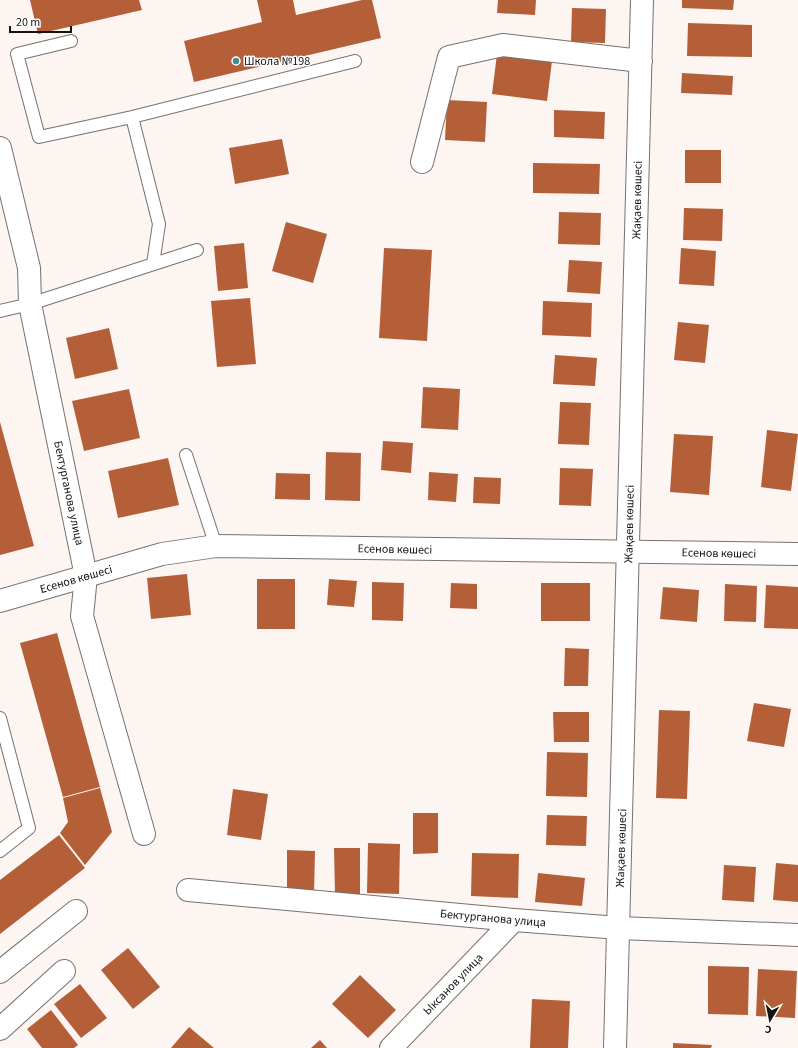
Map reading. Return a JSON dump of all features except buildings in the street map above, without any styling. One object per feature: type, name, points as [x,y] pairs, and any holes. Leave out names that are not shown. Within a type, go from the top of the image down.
[{"type":"street","name":"Жақаев көшесі","points":[[615,1048],[629,552],[642,0]]},
{"type":"street","points":[[422,162],[449,57],[503,45],[641,61]]},
{"type":"street","name":"Бектурганова улица","points":[[0,148],[29,268],[30,304],[86,576],[82,616],[144,834]]},
{"type":"street","name":"Есенов көшесі","points":[[0,601],[162,554],[216,546],[798,554]]},
{"type":"street","name":"Бектурганова улица","points":[[188,890],[618,928],[798,935]]},
{"type":"street","points":[[0,972],[76,911]]},
{"type":"street","name":"Ыксанов улица","points":[[391,1048],[514,920]]},
{"type":"street","points":[[0,1029],[64,971]]},
{"type":"lane","points":[[71,41],[17,54],[39,137],[132,117],[355,61]]},
{"type":"lane","points":[[132,117],[159,224],[153,264]]},
{"type":"lane","points":[[0,311],[30,304],[197,250]]},
{"type":"lane","points":[[186,455],[216,546]]},
{"type":"lane","points":[[0,718],[29,828],[0,851]]},
{"type":"place","name":"Школа №198","points":[[236,61]]}]
